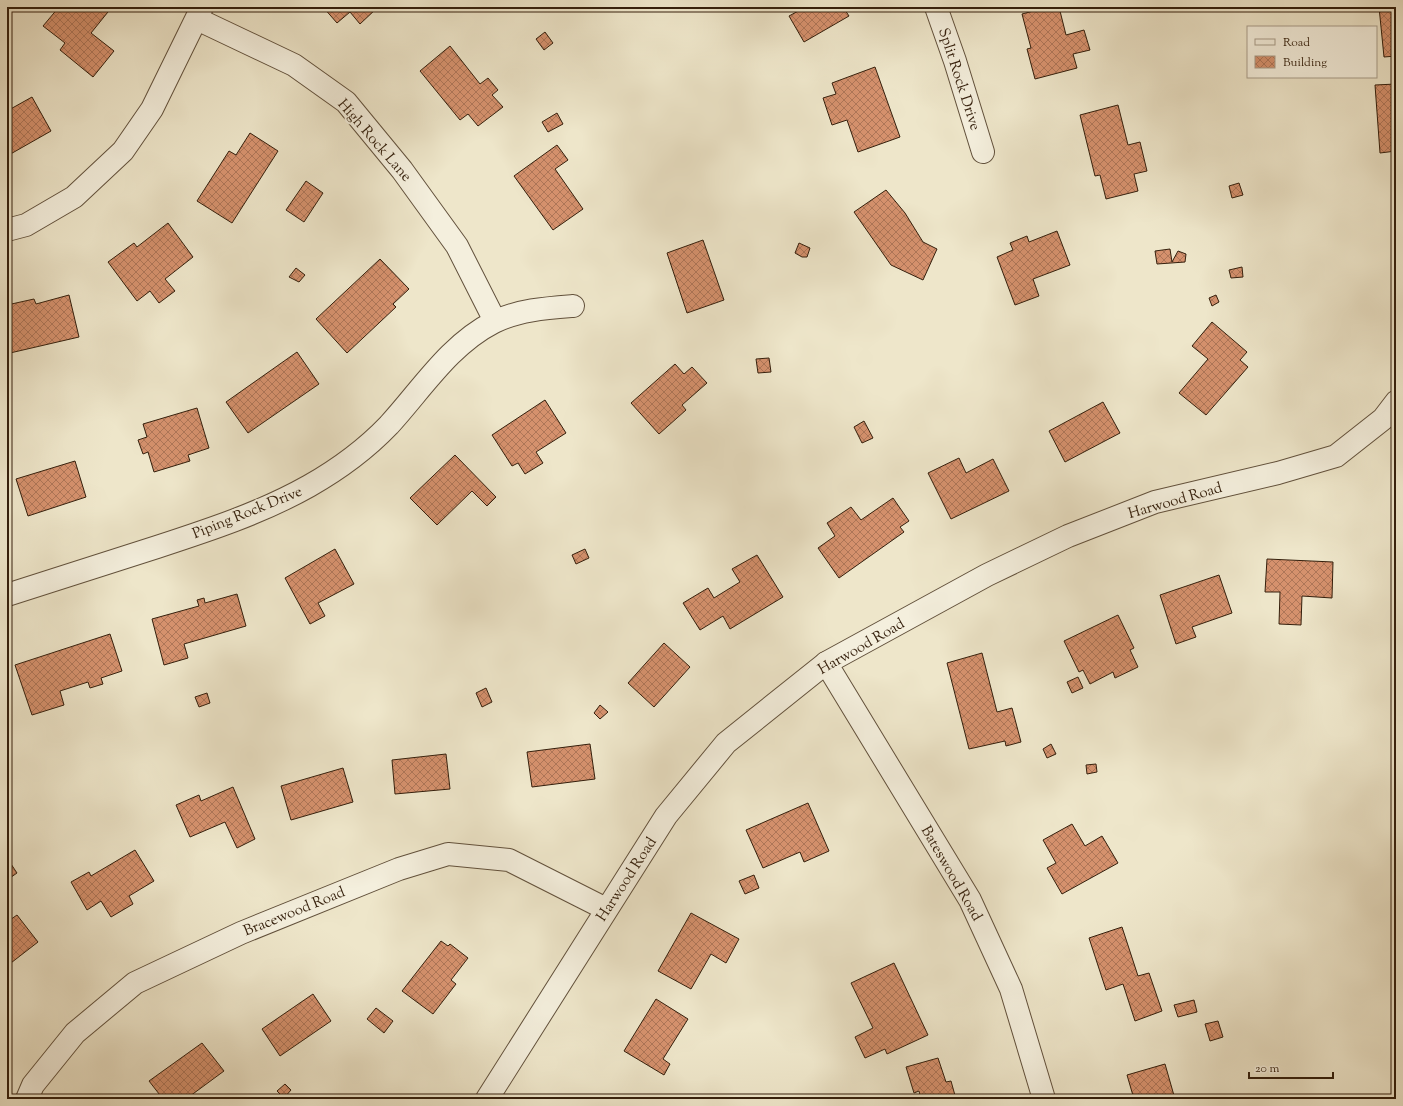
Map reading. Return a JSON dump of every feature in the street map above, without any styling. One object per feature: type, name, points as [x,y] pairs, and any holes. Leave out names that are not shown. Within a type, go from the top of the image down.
[{"type":"street","name":"Split Rock Drive","points":[[936,7],[955,61],[983,152]]},
{"type":"street","points":[[7,230],[26,225],[74,197],[123,151],[152,109],[199,13]]},
{"type":"street","name":"High Rock Lane","points":[[199,13],[294,65],[346,102],[402,170],[457,246],[496,321]]},
{"type":"street","name":"Piping Rock Drive","points":[[7,595],[204,531],[281,501],[331,474],[366,447],[390,424],[446,359],[465,341],[496,321],[541,309],[574,306]]},
{"type":"street","name":"Harwood Road","points":[[487,1099],[666,816],[726,743],[826,663],[986,575],[1068,536],[1155,502],[1278,473],[1336,456],[1383,419],[1396,402]]},
{"type":"street","name":"Bateswood Road","points":[[826,663],[970,900],[1011,989],[1044,1099]]},
{"type":"street","name":"Bracewood Road","points":[[27,1099],[33,1086],[75,1033],[135,983],[241,933],[399,869],[448,854],[509,860],[606,909]]},
{"type":"building","points":[[59,7],[112,7],[91,33],[114,51],[93,77],[60,50],[65,43],[43,26]]},
{"type":"building","points":[[323,7],[374,7],[376,9],[360,24],[350,12],[337,23]]},
{"type":"building","points":[[798,7],[843,7],[849,16],[804,42],[789,16],[800,10]]},
{"type":"building","points":[[1049,7],[1059,7],[1066,35],[1084,30],[1090,50],[1073,54],[1077,68],[1035,79],[1027,49],[1031,48],[1022,14]]},
{"type":"building","points":[[1379,7],[1396,7],[1396,56],[1384,57]]},
{"type":"building","points":[[545,32],[553,43],[544,50],[536,39]]},
{"type":"building","points":[[450,46],[480,84],[488,78],[498,90],[492,95],[503,107],[478,126],[468,114],[460,120],[420,71]]},
{"type":"building","points":[[875,67],[900,137],[858,152],[847,120],[832,125],[823,98],[836,94],[832,83]]},
{"type":"building","points":[[1396,84],[1396,151],[1380,153],[1375,85]]},
{"type":"building","points":[[32,97],[51,131],[7,156],[7,111]]},
{"type":"building","points":[[1118,105],[1128,145],[1140,142],[1147,171],[1134,174],[1138,191],[1106,199],[1100,175],[1095,176],[1080,115]]},
{"type":"building","points":[[557,113],[563,124],[548,132],[542,122]]},
{"type":"building","points":[[250,133],[278,151],[232,223],[197,201],[229,151],[236,155]]},
{"type":"building","points":[[557,145],[568,160],[555,169],[583,209],[553,230],[514,176]]},
{"type":"building","points":[[306,181],[323,193],[304,222],[286,210]]},
{"type":"building","points":[[1239,183],[1243,195],[1232,198],[1229,186]]},
{"type":"building","points":[[886,190],[905,213],[923,242],[937,249],[923,280],[891,265],[854,212]]},
{"type":"building","points":[[168,223],[193,257],[165,279],[175,291],[159,303],[150,291],[137,301],[108,262],[134,243],[137,247]]},
{"type":"building","points":[[1057,231],[1070,265],[1033,279],[1039,296],[1015,305],[997,257],[1013,250],[1010,243],[1027,236],[1029,242]]},
{"type":"building","points":[[703,240],[724,300],[687,313],[667,253]]},
{"type":"building","points":[[799,243],[810,248],[807,257],[802,257],[795,253]]},
{"type":"building","points":[[1170,249],[1172,262],[1178,251],[1186,254],[1185,262],[1157,264],[1155,251]]},
{"type":"building","points":[[380,259],[409,289],[393,304],[396,307],[347,353],[316,319]]},
{"type":"building","points":[[1242,267],[1243,277],[1231,278],[1229,270]]},
{"type":"building","points":[[296,268],[305,275],[299,282],[289,277]]},
{"type":"building","points":[[69,295],[79,337],[10,353],[7,339],[7,305],[34,299],[36,304]]},
{"type":"building","points":[[1216,295],[1219,302],[1212,306],[1209,298]]},
{"type":"building","points":[[1212,322],[1247,352],[1240,360],[1248,367],[1206,415],[1179,393],[1208,359],[1192,346]]},
{"type":"building","points":[[297,352],[319,384],[248,433],[226,402]]},
{"type":"building","points":[[769,358],[771,372],[758,373],[756,359]]},
{"type":"building","points":[[675,364],[684,374],[692,367],[707,383],[682,405],[686,410],[659,434],[631,403]]},
{"type":"building","points":[[545,400],[566,433],[536,452],[543,463],[525,474],[518,463],[512,466],[492,435]]},
{"type":"building","points":[[1103,402],[1120,433],[1065,462],[1049,431]]},
{"type":"building","points":[[197,408],[209,448],[188,455],[190,461],[154,472],[148,452],[143,454],[138,440],[147,437],[143,424]]},
{"type":"building","points":[[864,421],[873,438],[862,443],[854,427]]},
{"type":"building","points":[[455,455],[496,497],[487,506],[472,491],[437,525],[410,498]]},
{"type":"building","points":[[959,458],[966,473],[993,459],[1009,491],[951,519],[928,473]]},
{"type":"building","points":[[75,461],[86,497],[28,516],[16,479]]},
{"type":"building","points":[[893,498],[909,521],[900,527],[904,532],[839,578],[818,548],[835,536],[827,523],[851,507],[861,520]]},
{"type":"building","points":[[335,549],[354,584],[318,603],[325,616],[310,624],[285,578]]},
{"type":"building","points":[[585,549],[589,558],[576,564],[572,555]]},
{"type":"building","points":[[757,555],[783,597],[730,629],[723,616],[700,630],[683,603],[708,588],[714,598],[740,582],[732,569]]},
{"type":"building","points":[[1267,559],[1333,562],[1332,598],[1302,596],[1301,625],[1279,624],[1280,592],[1265,592]]},
{"type":"building","points":[[1219,575],[1232,613],[1192,627],[1196,637],[1176,644],[1160,595]]},
{"type":"building","points":[[237,594],[246,626],[184,644],[188,658],[164,665],[152,619],[199,606],[197,600],[204,598],[205,603]]},
{"type":"building","points":[[1118,615],[1134,648],[1130,650],[1138,667],[1115,678],[1113,672],[1090,684],[1083,670],[1079,672],[1064,641]]},
{"type":"building","points":[[110,634],[122,671],[101,678],[103,684],[90,688],[88,682],[60,691],[64,705],[32,715],[15,665]]},
{"type":"building","points":[[664,643],[690,667],[654,707],[628,683]]},
{"type":"building","points":[[982,653],[997,712],[1012,708],[1021,742],[1006,746],[1005,741],[969,749],[947,663]]},
{"type":"building","points":[[1078,677],[1083,688],[1072,693],[1067,682]]},
{"type":"building","points":[[486,688],[492,702],[482,707],[476,693]]},
{"type":"building","points":[[207,693],[210,703],[199,707],[195,697]]},
{"type":"building","points":[[600,705],[608,712],[600,719],[594,713]]},
{"type":"building","points":[[590,744],[595,779],[532,787],[527,752]]},
{"type":"building","points":[[1051,744],[1056,754],[1047,758],[1043,749]]},
{"type":"building","points":[[446,754],[450,789],[395,794],[392,760]]},
{"type":"building","points":[[1096,764],[1097,772],[1087,774],[1086,765]]},
{"type":"building","points":[[343,768],[353,802],[291,820],[281,786]]},
{"type":"building","points":[[233,787],[255,839],[237,848],[225,822],[190,837],[176,805],[199,795],[201,801]]},
{"type":"building","points":[[808,803],[829,851],[804,862],[800,852],[763,868],[746,830]]},
{"type":"building","points":[[1072,824],[1085,846],[1102,836],[1118,863],[1062,894],[1047,868],[1056,863],[1043,840]]},
{"type":"building","points":[[135,850],[154,881],[129,896],[133,904],[111,917],[101,901],[87,910],[71,882],[89,872],[91,876]]},
{"type":"building","points":[[7,858],[17,873],[7,880]]},
{"type":"building","points":[[754,875],[759,888],[745,894],[739,881]]},
{"type":"building","points":[[691,913],[739,939],[726,963],[711,954],[691,989],[658,971]]},
{"type":"building","points":[[17,915],[38,942],[7,966],[7,922]]},
{"type":"building","points":[[1122,927],[1138,976],[1149,973],[1162,1011],[1135,1021],[1123,984],[1106,990],[1089,938]]},
{"type":"building","points":[[441,941],[448,946],[450,944],[468,958],[451,980],[456,984],[433,1014],[402,991]]},
{"type":"building","points":[[894,963],[928,1035],[887,1054],[885,1049],[865,1058],[855,1037],[873,1028],[851,983]]},
{"type":"building","points":[[313,994],[331,1021],[280,1056],[262,1029]]},
{"type":"building","points":[[656,999],[688,1019],[663,1059],[670,1064],[664,1075],[624,1051]]},
{"type":"building","points":[[1194,1000],[1197,1012],[1178,1017],[1174,1005]]},
{"type":"building","points":[[376,1008],[393,1021],[384,1033],[367,1019]]},
{"type":"building","points":[[1218,1021],[1223,1037],[1210,1041],[1205,1024]]},
{"type":"building","points":[[202,1043],[224,1071],[186,1099],[163,1099],[149,1081]]},
{"type":"building","points":[[938,1058],[946,1082],[951,1081],[956,1099],[921,1099],[919,1091],[914,1093],[906,1067]]},
{"type":"building","points":[[1165,1064],[1175,1099],[1134,1099],[1127,1075]]},
{"type":"building","points":[[285,1084],[291,1090],[284,1098],[277,1091]]}]
